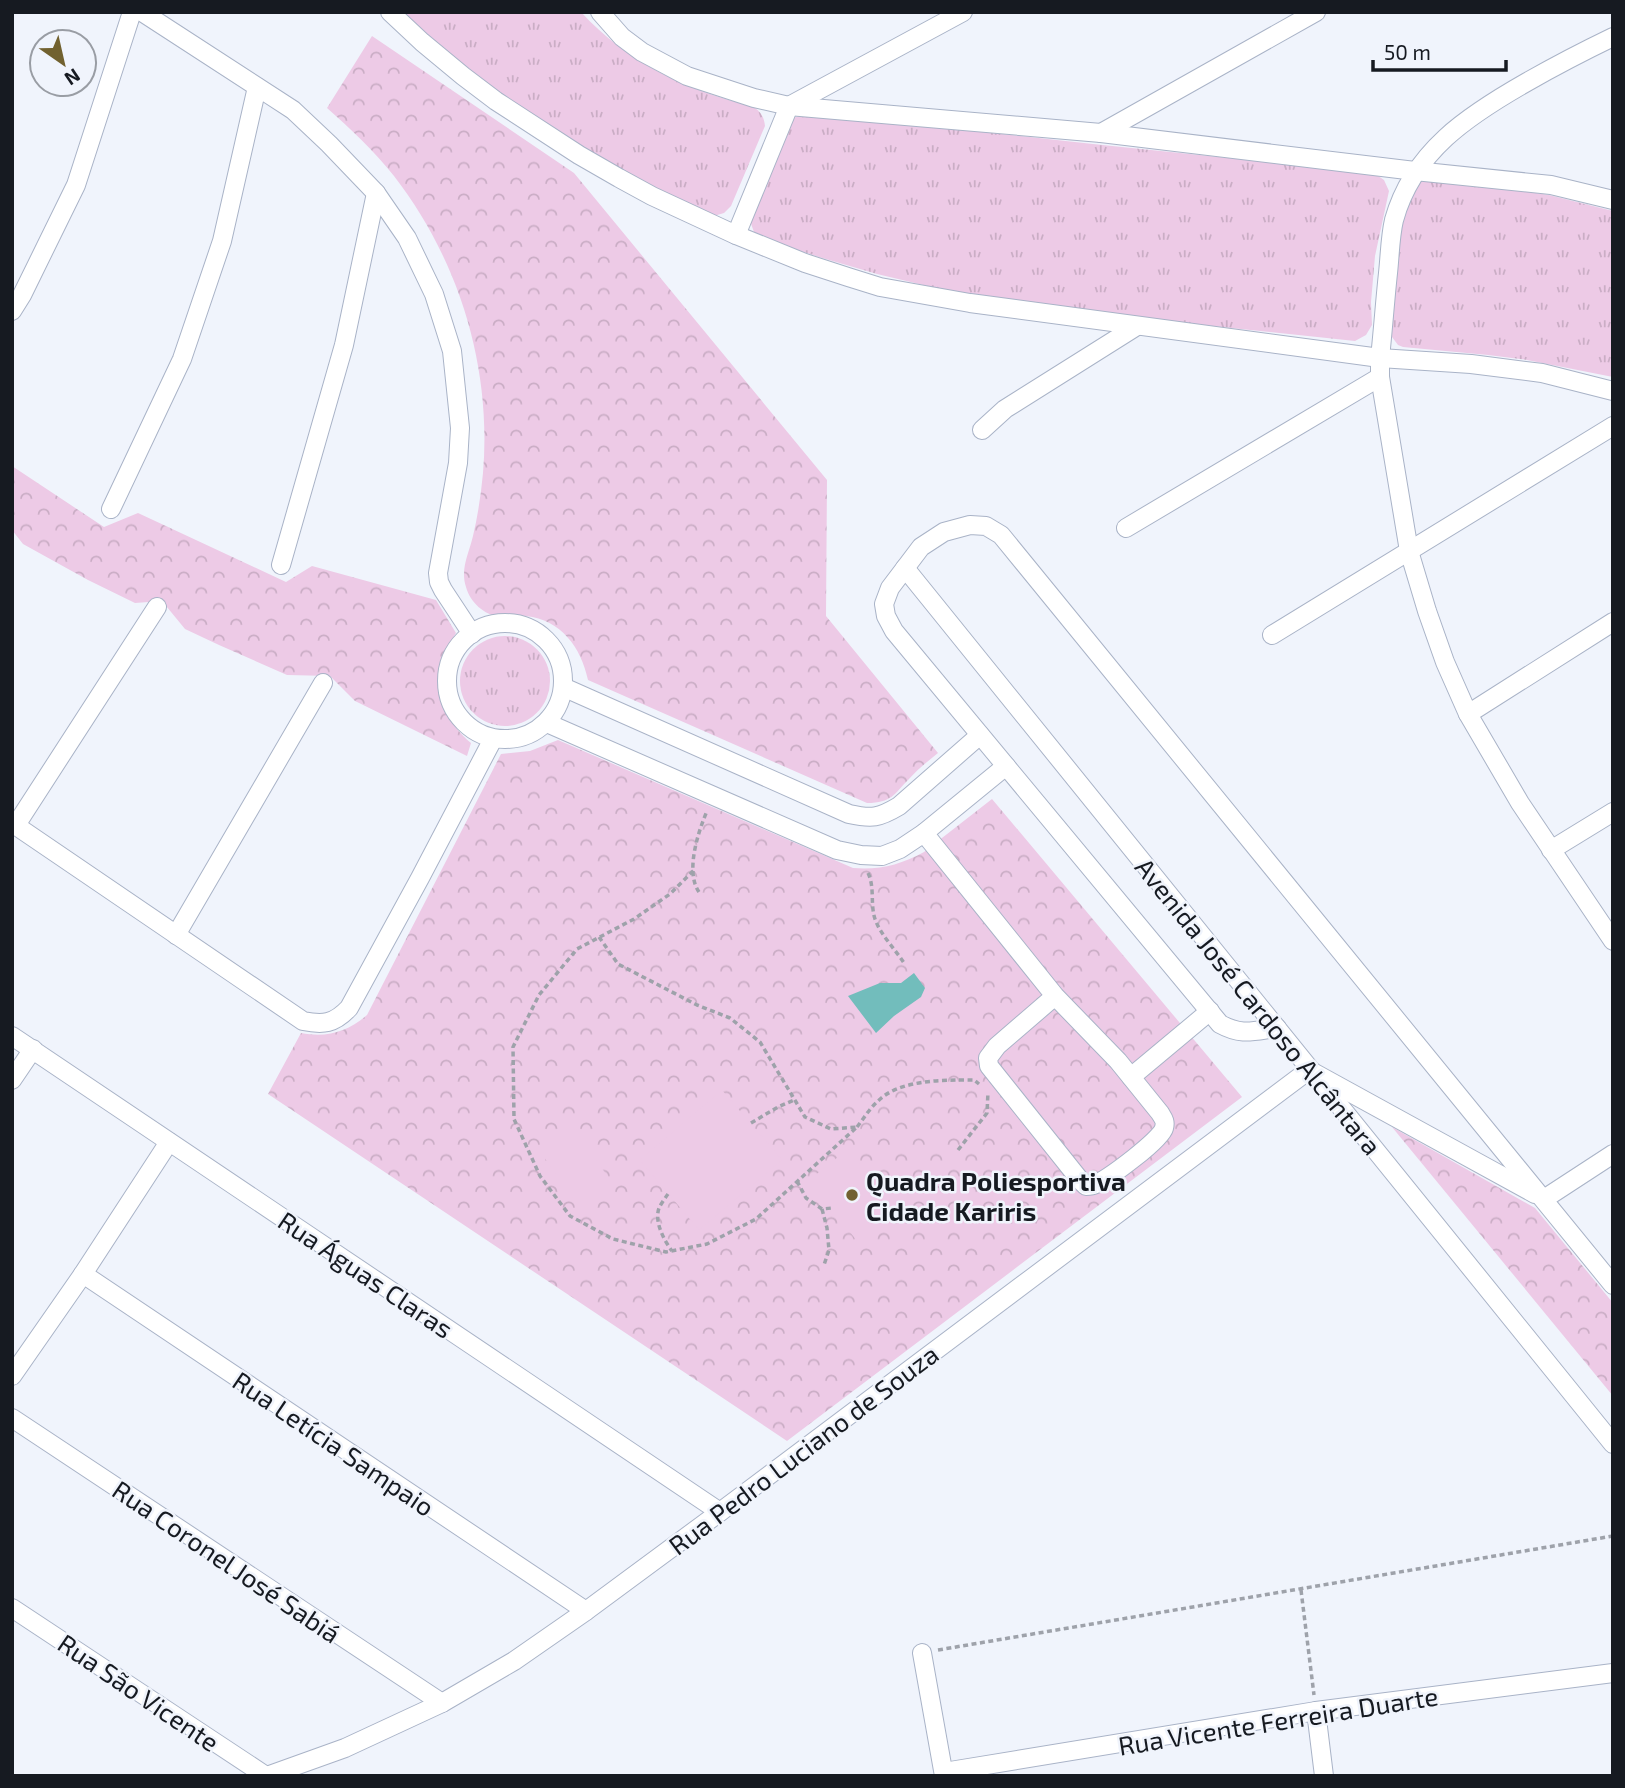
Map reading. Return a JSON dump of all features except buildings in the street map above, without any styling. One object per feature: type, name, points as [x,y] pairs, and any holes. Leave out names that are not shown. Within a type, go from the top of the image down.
[{"type":"street","points":[[12,311],[76,185],[132,12]]},
{"type":"street","points":[[142,12],[293,110],[376,193],[407,238],[433,294],[452,351],[460,428],[458,463],[438,573],[443,590],[472,634]]},
{"type":"street","points":[[390,12],[422,42],[496,101],[579,155],[652,196],[805,263],[880,287],[970,303],[1380,358],[1471,364],[1542,373],[1613,391]]},
{"type":"street","points":[[736,235],[789,106],[963,12]]},
{"type":"street","points":[[1101,133],[1316,12]]},
{"type":"street","points":[[609,15],[622,37],[642,52],[687,76],[754,98],[789,106],[1101,133],[1551,185],[1613,200]]},
{"type":"street","points":[[1613,37],[1563,61],[1483,108],[1447,135],[1415,171],[1404,191],[1394,221],[1380,358],[1380,377],[1409,551],[1445,662],[1468,714],[1520,803],[1613,941]]},
{"type":"street","points":[[111,509],[182,359],[222,240],[257,87]]},
{"type":"street","points":[[281,565],[344,345],[376,193]]},
{"type":"street","points":[[982,430],[1005,409],[1137,326]]},
{"type":"street","points":[[1126,528],[1380,377]]},
{"type":"street","points":[[1272,635],[1613,426]]},
{"type":"street","points":[[1277,1028],[1241,1032],[1220,1024],[894,631],[886,616],[884,604],[890,588],[921,547],[944,532],[970,525],[986,526],[1001,535],[1613,1285]]},
{"type":"street","name":"Avenida José Cardoso Alcântara","points":[[905,568],[1613,1444]]},
{"type":"street","points":[[157,607],[14,824],[303,1021],[318,1024],[330,1022],[341,1017],[349,1008],[493,739]]},
{"type":"street","points":[[1468,714],[1613,622]]},
{"type":"street","points":[[508,623],[526,627],[542,636],[555,650],[562,668],[563,687],[547,723],[531,733],[513,739],[493,739],[475,732],[460,719],[450,702],[446,683],[449,663],[458,647],[472,634],[489,625],[508,623]]},
{"type":"street","points":[[176,935],[323,683]]},
{"type":"street","points":[[563,687],[849,814],[869,818],[884,815],[899,806],[980,735]]},
{"type":"street","points":[[547,723],[837,850],[861,855],[882,856],[900,849],[924,833],[1006,766]]},
{"type":"street","points":[[1551,850],[1613,813]]},
{"type":"street","points":[[924,833],[1055,996],[1118,1061],[1165,1122],[1164,1130],[1157,1139],[1123,1167],[1094,1186],[1086,1186],[989,1066],[988,1058],[997,1046],[1055,996]]},
{"type":"street","points":[[1131,1076],[1210,1011]]},
{"type":"street","name":"Rua Águas Claras","points":[[12,1036],[720,1512]]},
{"type":"street","points":[[12,1080],[33,1049]]},
{"type":"street","points":[[1309,1070],[1544,1199]]},
{"type":"street","name":"Rua Pedro Luciano de Souza","points":[[266,1776],[345,1748],[442,1703],[514,1661],[720,1512],[1309,1070]]},
{"type":"street","points":[[12,1376],[83,1274],[169,1142]]},
{"type":"street","points":[[1544,1199],[1613,1154]]},
{"type":"street","name":"Rua Letícia Sampaio","points":[[83,1274],[586,1611]]},
{"type":"street","name":"Rua Coronel José Sabiá","points":[[12,1418],[442,1703]]},
{"type":"street","name":"Rua São Vicente","points":[[12,1608],[266,1776]]},
{"type":"street","points":[[922,1653],[944,1774]]},
{"type":"street","name":"Rua Vicente Ferreira Duarte","points":[[944,1774],[1316,1711],[1613,1673]]},
{"type":"street","points":[[1316,1711],[1324,1776]]},
{"type":"path","points":[[699,892],[694,884],[698,834],[714,796]]},
{"type":"path","points":[[861,855],[872,880],[875,919],[904,963]]},
{"type":"path","points":[[694,870],[670,894],[634,919],[578,949],[539,995],[513,1047],[514,1119],[540,1176],[570,1216],[613,1239],[666,1252],[707,1244],[756,1219],[857,1127],[879,1099],[902,1086],[948,1080],[974,1080],[988,1092],[987,1113],[958,1150]]},
{"type":"path","points":[[600,937],[618,964],[697,1005],[730,1018],[760,1042],[805,1117],[831,1129],[857,1127]]},
{"type":"path","points":[[751,1123],[794,1100]]},
{"type":"path","points":[[797,1181],[806,1198],[821,1209],[827,1228],[829,1250],[824,1265]]},
{"type":"path","points":[[668,1194],[658,1210],[663,1238],[672,1251]]},
{"type":"path","points":[[821,1209],[832,1208]]},
{"type":"path","points":[[922,1653],[1613,1536]]},
{"type":"path","points":[[1301,1590],[1316,1711]]},
{"type":"green space","points":[[401,12],[581,12],[618,46],[659,72],[704,92],[752,106],[761,114],[765,126],[731,206],[724,213],[714,216],[668,196],[588,152],[463,66]]},
{"type":"green space","points":[[372,36],[574,173],[827,480],[826,616],[938,753],[892,797],[867,803],[588,680],[575,646],[559,629],[526,616],[494,616],[483,611],[471,598],[464,580],[465,567],[479,504],[484,433],[476,355],[466,316],[437,243],[417,209],[378,158],[327,108]]},
{"type":"green space","points":[[808,113],[1374,173],[1384,180],[1389,191],[1375,256],[1372,325],[1366,335],[1355,341],[1050,309],[877,274],[761,238],[754,232],[750,221],[793,118]]},
{"type":"green space","points":[[1431,177],[1549,195],[1613,211],[1613,377],[1527,360],[1398,345],[1392,337],[1393,309],[1404,218],[1414,188]]},
{"type":"green space","points":[[12,466],[104,527],[138,513],[286,582],[312,566],[436,600],[456,633],[443,662],[441,691],[450,718],[471,743],[467,756],[355,701],[330,676],[287,675],[185,629],[162,601],[135,603],[23,544],[12,530]]},
{"type":"green space","points":[[505,636],[522,640],[537,649],[546,664],[550,681],[546,698],[537,713],[522,722],[505,726],[488,722],[473,713],[464,698],[460,681],[464,664],[473,649],[488,640]]},
{"type":"green space","points":[[558,740],[853,868],[881,867],[915,857],[992,799],[1242,1097],[787,1441],[268,1094],[301,1033],[319,1035],[336,1032],[352,1026],[367,1015],[501,754],[530,751]]},
{"type":"green space","points":[[722,1090],[782,1160],[699,1230],[640,1160]]},
{"type":"green space","points":[[1392,1127],[1535,1208],[1613,1303],[1613,1396]]},
{"type":"green space","points":[[574,1129],[611,1181],[578,1205],[541,1153]]},
{"type":"green space","name":"Quadra Poliesportiva Cidade Kariris","points":[[848,1149],[896,1210],[857,1241],[809,1180]]},
{"type":"water","points":[[914,973],[925,988],[921,997],[876,1033],[848,996],[880,983],[901,983]]},
{"type":"place","name":"Quadra Poliesportiva Cidade Kariris","points":[[852,1195]]}]
